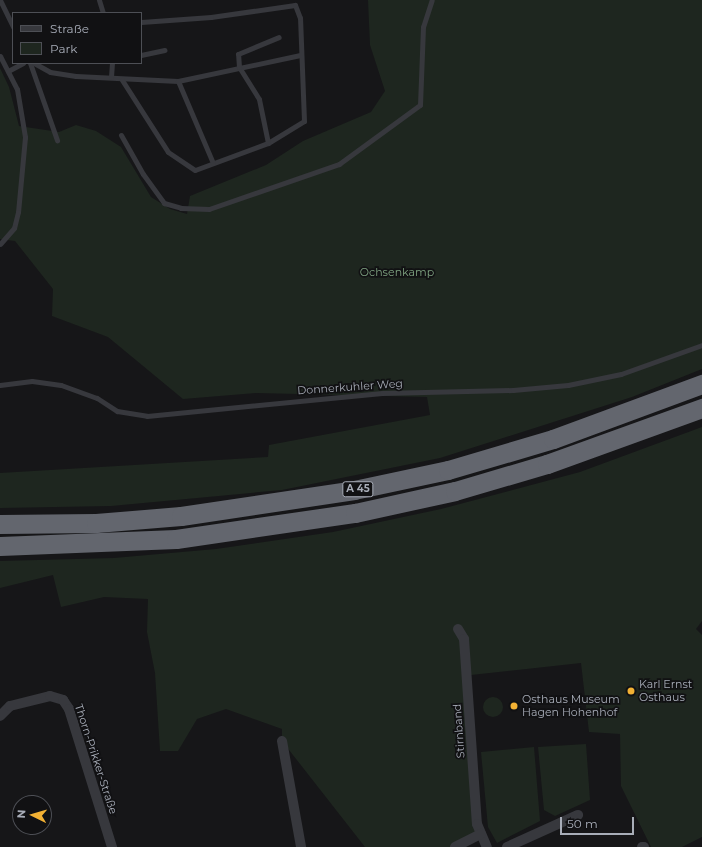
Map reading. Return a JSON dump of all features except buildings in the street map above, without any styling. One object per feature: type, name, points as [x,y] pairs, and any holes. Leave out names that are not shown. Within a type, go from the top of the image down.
[{"type":"highway","name":"A 45","points":[[0,524],[96,523],[181,516],[354,490],[448,470],[553,439],[702,384]]},
{"type":"highway","name":"A 45","points":[[0,546],[176,539],[355,513],[455,491],[539,467],[702,408]]},
{"type":"street","name":"Stirnband","points":[[458,628],[464,640],[481,834],[487,847]]},
{"type":"street","name":"Thorn-Prikker-Straße","points":[[0,716],[10,706],[50,696],[63,700],[69,709],[112,847]]},
{"type":"street","points":[[282,740],[301,847]]},
{"type":"street","points":[[507,847],[578,815]]},
{"type":"street","points":[[455,847],[481,834]]},
{"type":"lane","points":[[0,0],[12,25]]},
{"type":"lane","points":[[99,0],[103,12]]},
{"type":"lane","points":[[121,135],[142,174],[164,202],[180,208],[209,209],[339,164],[420,105],[423,27],[432,0]]},
{"type":"lane","points":[[122,80],[168,152],[195,170],[268,143],[304,120],[300,55],[300,18],[295,5],[211,17],[142,22]]},
{"type":"lane","points":[[268,143],[259,99],[239,67],[238,54],[279,37]]},
{"type":"lane","points":[[142,55],[164,50]]},
{"type":"lane","points":[[36,64],[50,72],[111,77],[122,80],[178,81],[300,55]]},
{"type":"lane","points":[[0,56],[17,89],[25,137],[18,212],[14,228],[0,244]]},
{"type":"lane","points":[[8,72],[21,64]]},
{"type":"lane","points":[[30,64],[57,140]]},
{"type":"lane","points":[[111,77],[112,64]]},
{"type":"lane","points":[[178,81],[213,163]]},
{"type":"lane","name":"Donnerkuhler Weg","points":[[0,385],[32,381],[61,385],[97,398],[117,411],[147,416],[382,393],[513,390],[568,385],[621,374],[702,345]]},
{"type":"green space","name":"Ochsenkamp","points":[[368,0],[702,0],[702,369],[632,397],[440,458],[282,490],[111,506],[0,508],[0,473],[268,457],[269,445],[430,415],[427,397],[256,393],[183,399],[108,337],[52,316],[53,289],[15,241],[0,239],[0,68],[9,87],[19,126],[59,132],[76,125],[96,131],[121,147],[151,197],[170,209],[187,214],[190,196],[266,165],[303,141],[371,112],[385,91],[370,45]]},
{"type":"green space","points":[[702,427],[702,621],[696,629],[702,635],[702,837],[682,847],[651,847],[621,786],[620,734],[589,732],[581,663],[471,675],[479,831],[452,847],[365,847],[282,741],[282,729],[226,709],[197,719],[178,751],[160,751],[155,673],[147,632],[148,599],[104,597],[61,607],[53,575],[0,588],[0,561],[114,558],[216,549],[333,532],[441,509],[580,472]]},
{"type":"green space","points":[[493,697],[500,700],[503,707],[500,714],[493,717],[486,714],[483,707],[486,700]]},
{"type":"green space","points":[[586,744],[590,800],[555,816],[544,810],[538,747]]},
{"type":"green space","points":[[534,747],[540,821],[497,843],[488,827],[481,752]]},
{"type":"place","name":"Karl Ernst Osthaus","points":[[631,691]]},
{"type":"place","name":"Osthaus Museum Hagen Hohenhof","points":[[514,706]]}]
